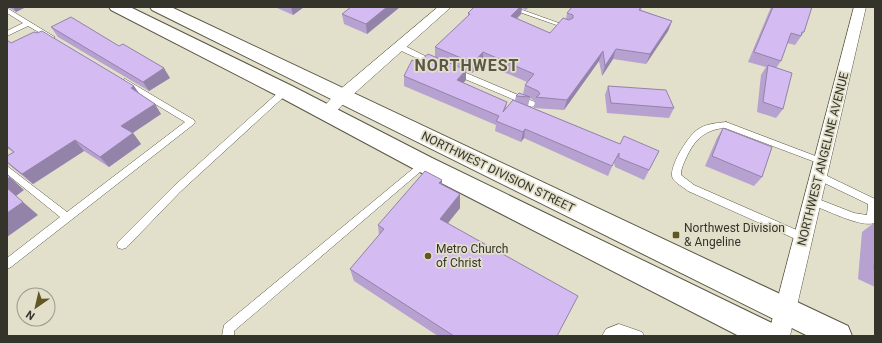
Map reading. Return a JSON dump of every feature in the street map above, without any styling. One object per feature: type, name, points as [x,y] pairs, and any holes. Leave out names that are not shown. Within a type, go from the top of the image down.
[{"type":"main road","name":"NORTHWEST DIVISION STREET","points":[[117,7],[285,91],[424,164],[768,336]]},
{"type":"main road","name":"NORTHWEST DIVISION STREET","points":[[158,7],[838,336]]},
{"type":"street","points":[[326,113],[342,96],[445,7]]},
{"type":"street","name":"NORTHWEST ANGELINE AVENUE","points":[[778,336],[804,238],[860,7]]},
{"type":"lane","points":[[508,7],[568,27]]},
{"type":"lane","points":[[7,10],[62,44]]},
{"type":"lane","points":[[7,34],[28,23]]},
{"type":"lane","points":[[400,47],[532,104]]},
{"type":"lane","points":[[7,264],[191,122],[116,77]]},
{"type":"lane","points":[[122,245],[177,188],[285,91]]},
{"type":"lane","points":[[804,238],[691,188],[677,176],[676,169],[695,136],[706,128],[715,125],[726,125],[821,169],[873,202],[873,210],[870,220],[853,217],[813,201]]},
{"type":"lane","points":[[228,336],[228,329],[424,164]]},
{"type":"lane","points":[[7,169],[67,217]]},
{"type":"lane","points":[[608,336],[610,333],[619,330],[638,336]]},
{"type":"building","points":[[351,7],[387,7],[366,24],[342,14]]},
{"type":"building","points":[[474,7],[520,7],[511,16],[550,33],[563,18],[569,20],[573,18],[573,15],[567,13],[572,7],[641,7],[639,10],[672,21],[650,54],[616,49],[605,66],[603,51],[567,100],[536,97],[540,94],[538,91],[525,85],[534,74],[483,52],[473,63],[435,47],[470,14],[468,13]]},
{"type":"building","points":[[773,7],[812,7],[804,32],[802,32],[801,36],[791,33],[781,61],[754,52]]},
{"type":"building","points":[[71,17],[119,46],[123,44],[164,68],[143,82],[51,27]]},
{"type":"building","points":[[42,31],[134,86],[131,88],[155,104],[121,126],[133,133],[100,157],[75,140],[22,174],[7,162],[7,156],[14,152],[7,146],[7,40],[11,43],[34,32],[37,33]]},
{"type":"building","points":[[428,54],[466,70],[457,80],[507,102],[503,112],[513,100],[620,144],[624,136],[659,151],[649,170],[619,158],[619,153],[612,166],[525,129],[523,132],[496,121],[499,116],[404,76],[412,60],[418,63]]},
{"type":"building","points":[[768,65],[792,73],[783,109],[763,102]]},
{"type":"building","points":[[608,86],[666,90],[674,108],[611,103]]},
{"type":"building","points":[[519,93],[530,97],[516,96]]},
{"type":"building","points":[[723,128],[772,147],[762,177],[712,156]]},
{"type":"building","name":"Metro Church of Christ","points":[[425,171],[442,180],[439,183],[460,194],[440,219],[578,296],[557,336],[454,336],[350,269],[384,229],[378,225]]},
{"type":"building","points":[[7,188],[23,202],[7,213]]},
{"type":"place","name":"Northwest Division & Angeline","points":[[676,235]]},
{"type":"place","name":"Metro Church of Christ","points":[[428,256]]},
{"type":"district","name":"NORTHWEST","points":[[467,65]]}]
